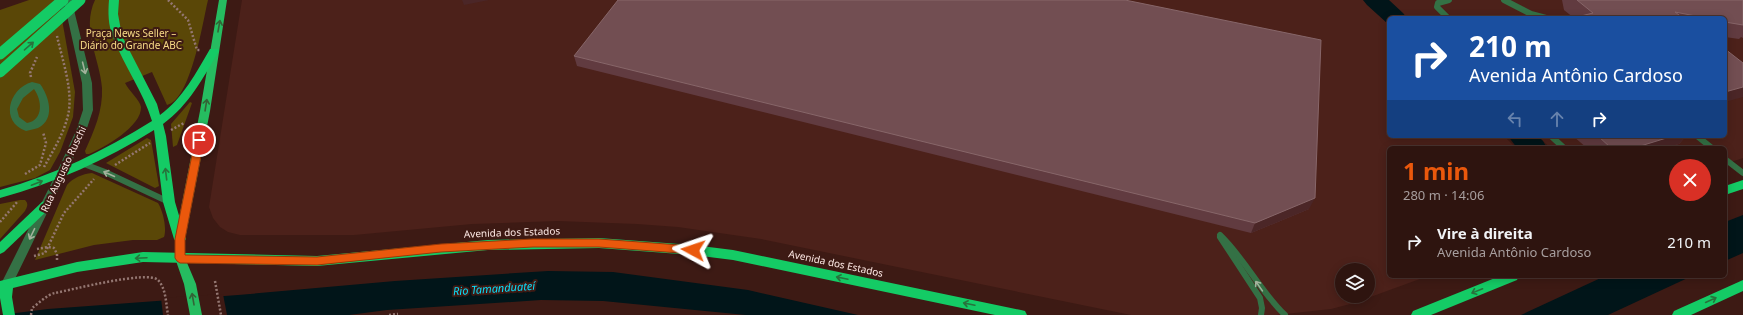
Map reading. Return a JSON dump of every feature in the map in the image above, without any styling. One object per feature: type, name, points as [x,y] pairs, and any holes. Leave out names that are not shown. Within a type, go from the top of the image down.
[{"type":"highway","points":[[0,54],[63,0]]},
{"type":"highway","points":[[0,72],[81,0]]},
{"type":"highway","points":[[114,0],[113,14],[117,36],[144,87],[161,136],[169,202],[180,239]]},
{"type":"highway","points":[[0,194],[32,185],[84,164],[157,122],[177,106],[214,51]]},
{"type":"highway","points":[[1727,190],[1743,184]]},
{"type":"highway","points":[[0,249],[46,205]]},
{"type":"highway","name":"Avenida dos Estados","points":[[4,285],[77,266],[143,257],[317,261],[488,245],[606,243],[693,250],[733,255],[1021,315]]},
{"type":"highway","points":[[1418,315],[1508,278]]},
{"type":"highway","points":[[4,285],[8,313]]},
{"type":"highway","points":[[1678,315],[1743,285]]},
{"type":"main road","points":[[196,315],[190,284],[180,258],[180,239],[205,111],[223,0]]},
{"type":"street","name":"Rua Augusto Ruschi","points":[[4,285],[22,256],[61,174],[81,131],[89,103],[87,83],[67,0]]},
{"type":"street","points":[[75,30],[81,0]]},
{"type":"lane","points":[[1446,16],[1437,7],[1438,3],[1449,0]]},
{"type":"lane","points":[[1504,0],[1529,16]]},
{"type":"lane","points":[[1553,138],[1562,146]]},
{"type":"lane","points":[[1700,138],[1710,146]]},
{"type":"lane","points":[[1727,161],[1743,174]]},
{"type":"lane","points":[[84,164],[105,172],[169,202]]},
{"type":"lane","points":[[1261,315],[1262,308],[1260,298],[1226,248],[1220,235],[1232,246],[1267,297],[1285,315]]},
{"type":"path","points":[[168,0],[188,20],[197,50],[214,51]]},
{"type":"path","points":[[22,256],[45,253],[64,213],[86,186],[161,136],[184,123]]},
{"type":"path","points":[[22,256],[48,247],[57,251],[54,293]]},
{"type":"path","points":[[30,315],[32,308],[54,293],[58,294],[107,282],[138,278],[157,279],[164,288],[168,315]]},
{"type":"path","points":[[215,281],[221,315]]},
{"type":"path","points":[[389,315],[398,314]]},
{"type":"shaded area","points":[[242,0],[1363,0],[1387,23],[1387,138],[1506,138],[1514,146],[1387,146],[1387,278],[1423,278],[1375,295],[1375,263],[1335,263],[1335,303],[1354,303],[1331,309],[1276,315],[1131,315],[761,239],[678,227],[558,221],[472,224],[354,235],[240,235],[228,232],[220,227],[213,218],[209,207]]},
{"type":"shaded area","points":[[1387,0],[1743,0],[1743,158],[1727,163],[1727,146],[1549,146],[1539,138],[1727,138],[1727,16],[1405,16]]},
{"type":"green space","name":"Praça News Seller – Diário do Grande ABC","points":[[29,0],[57,0],[61,14],[75,92],[73,117],[60,152],[50,170],[35,178],[0,187],[0,10]]},
{"type":"green space","name":"Praça News Seller – Diário do Grande ABC","points":[[95,0],[208,0],[195,58],[183,89],[175,100],[167,105],[152,72],[125,83],[140,104],[140,114],[129,129],[112,142],[89,154],[86,154],[85,151],[95,128],[102,96],[101,77],[92,44],[90,22],[91,11]]},
{"type":"green space","points":[[190,102],[192,103],[177,145],[173,147],[171,124]]},
{"type":"green space","points":[[147,138],[151,140],[159,186],[155,188],[106,163]]},
{"type":"green space","points":[[92,173],[158,203],[164,220],[164,237],[157,240],[133,240],[94,245],[35,260],[67,185],[78,177]]},
{"type":"green space","points":[[25,200],[27,203],[25,211],[0,239],[0,204]]},
{"type":"water","points":[[1743,215],[1743,253],[1727,260],[1727,221]]},
{"type":"water","name":"Rio Tamanduateí","points":[[548,271],[613,272],[748,290],[858,315],[746,315],[603,301],[541,300],[387,310],[349,315],[0,315],[48,309],[238,295],[395,281]]},
{"type":"water","points":[[1601,278],[1688,278],[1608,315],[1521,315]]},
{"type":"pier","points":[[223,294],[227,315],[163,315],[161,298]]},
{"type":"building","points":[[618,0],[1125,0],[1321,40],[1315,198],[1255,223],[574,56]]},
{"type":"building","points":[[1577,0],[1743,0],[1743,25],[1727,22],[1727,16],[1696,16],[1675,12],[1680,16],[1581,16],[1593,13]]},
{"type":"building","points":[[1727,51],[1743,63],[1743,87],[1727,91]]},
{"type":"building","points":[[1600,138],[1666,138],[1640,146],[1609,146]]},
{"type":"waterway","points":[[1375,0],[1393,16]]},
{"type":"waterway","points":[[1523,138],[1532,146]]},
{"type":"route","points":[[199,140],[180,239],[180,258],[317,261],[441,248],[533,243],[599,243],[693,250]]}]
